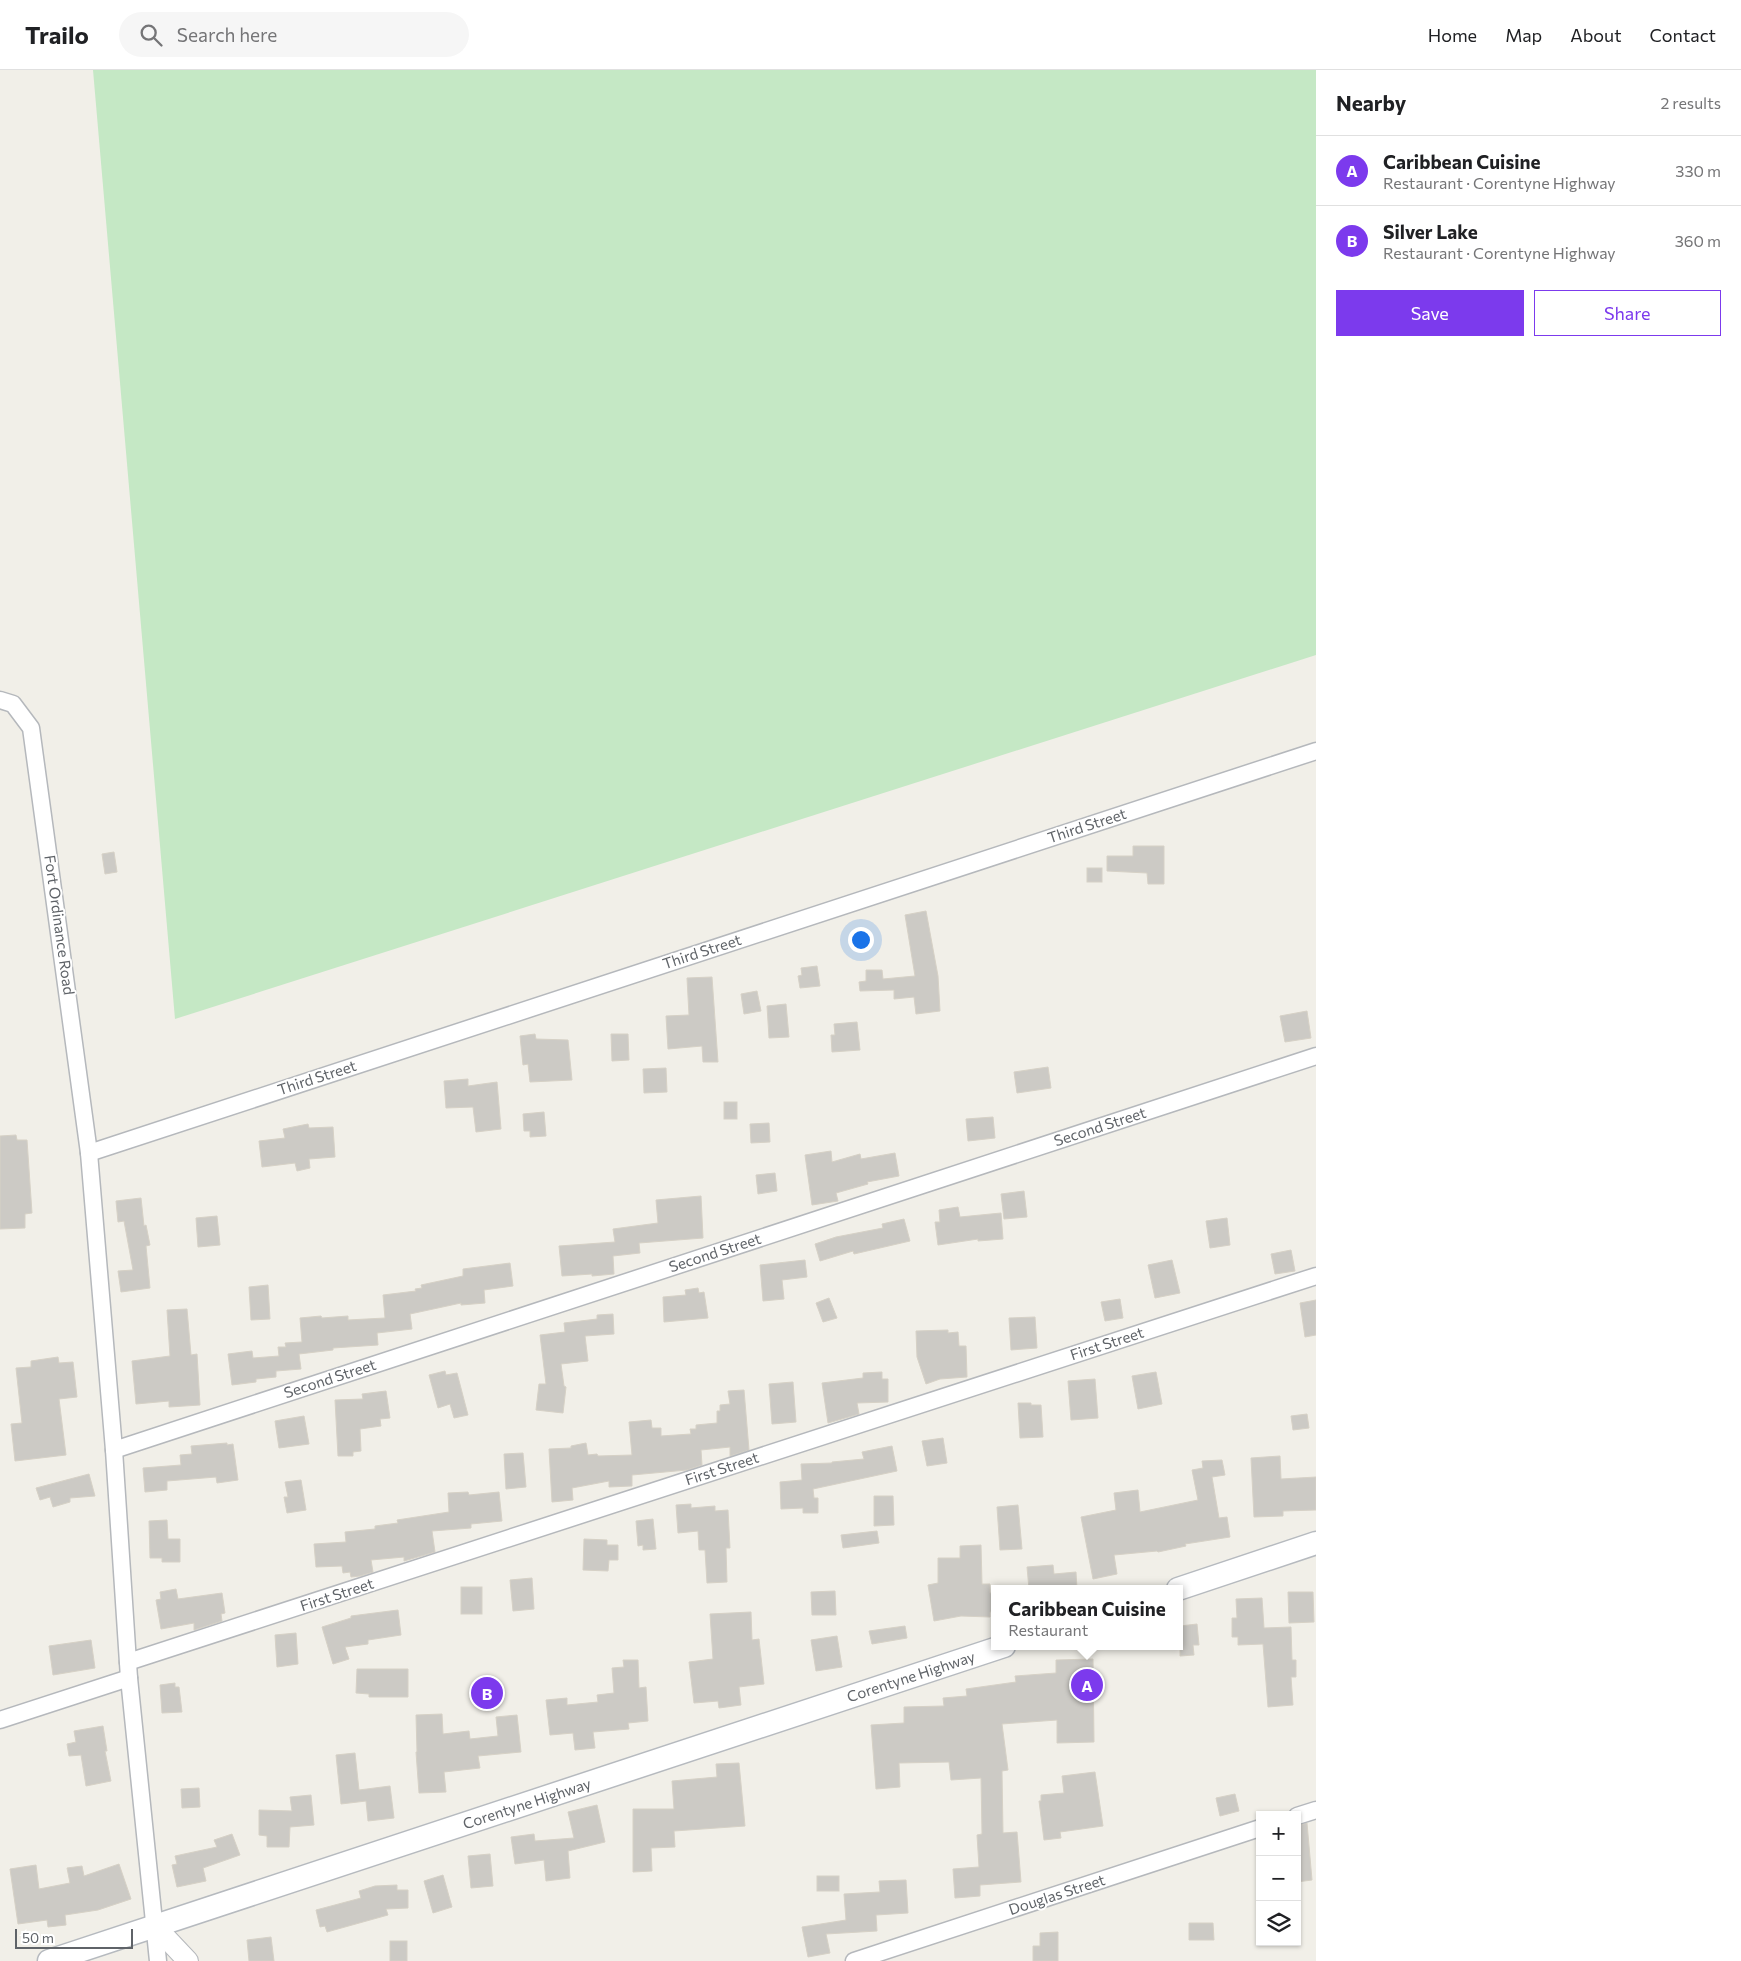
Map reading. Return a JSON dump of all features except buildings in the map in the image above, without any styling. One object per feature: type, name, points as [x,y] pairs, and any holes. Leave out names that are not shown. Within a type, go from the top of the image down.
[{"type":"main road","points":[[1183,1587],[1316,1543]]},
{"type":"main road","name":"Corentyne Highway","points":[[49,1961],[992,1650]]},
{"type":"street","name":"Fort Ordinance Road","points":[[7,702],[31,728],[88,1153],[114,1450],[129,1670],[158,1961]]},
{"type":"street","name":"Third Street","points":[[88,1153],[1316,751]]},
{"type":"street","name":"Second Street","points":[[114,1450],[1316,1056]]},
{"type":"street","name":"First Street","points":[[0,1720],[129,1670],[1316,1276]]},
{"type":"street","points":[[1301,1815],[1316,1810]]},
{"type":"street","name":"Douglas Street","points":[[854,1961],[1256,1829]]},
{"type":"street","points":[[155,1926],[188,1961]]},
{"type":"green space","points":[[93,70],[1316,70],[1316,655],[175,1019]]},
{"type":"place","name":"Caribbean Cuisine","points":[[1087,1685]]},
{"type":"place","name":"Silver Lake","points":[[487,1693]]}]
